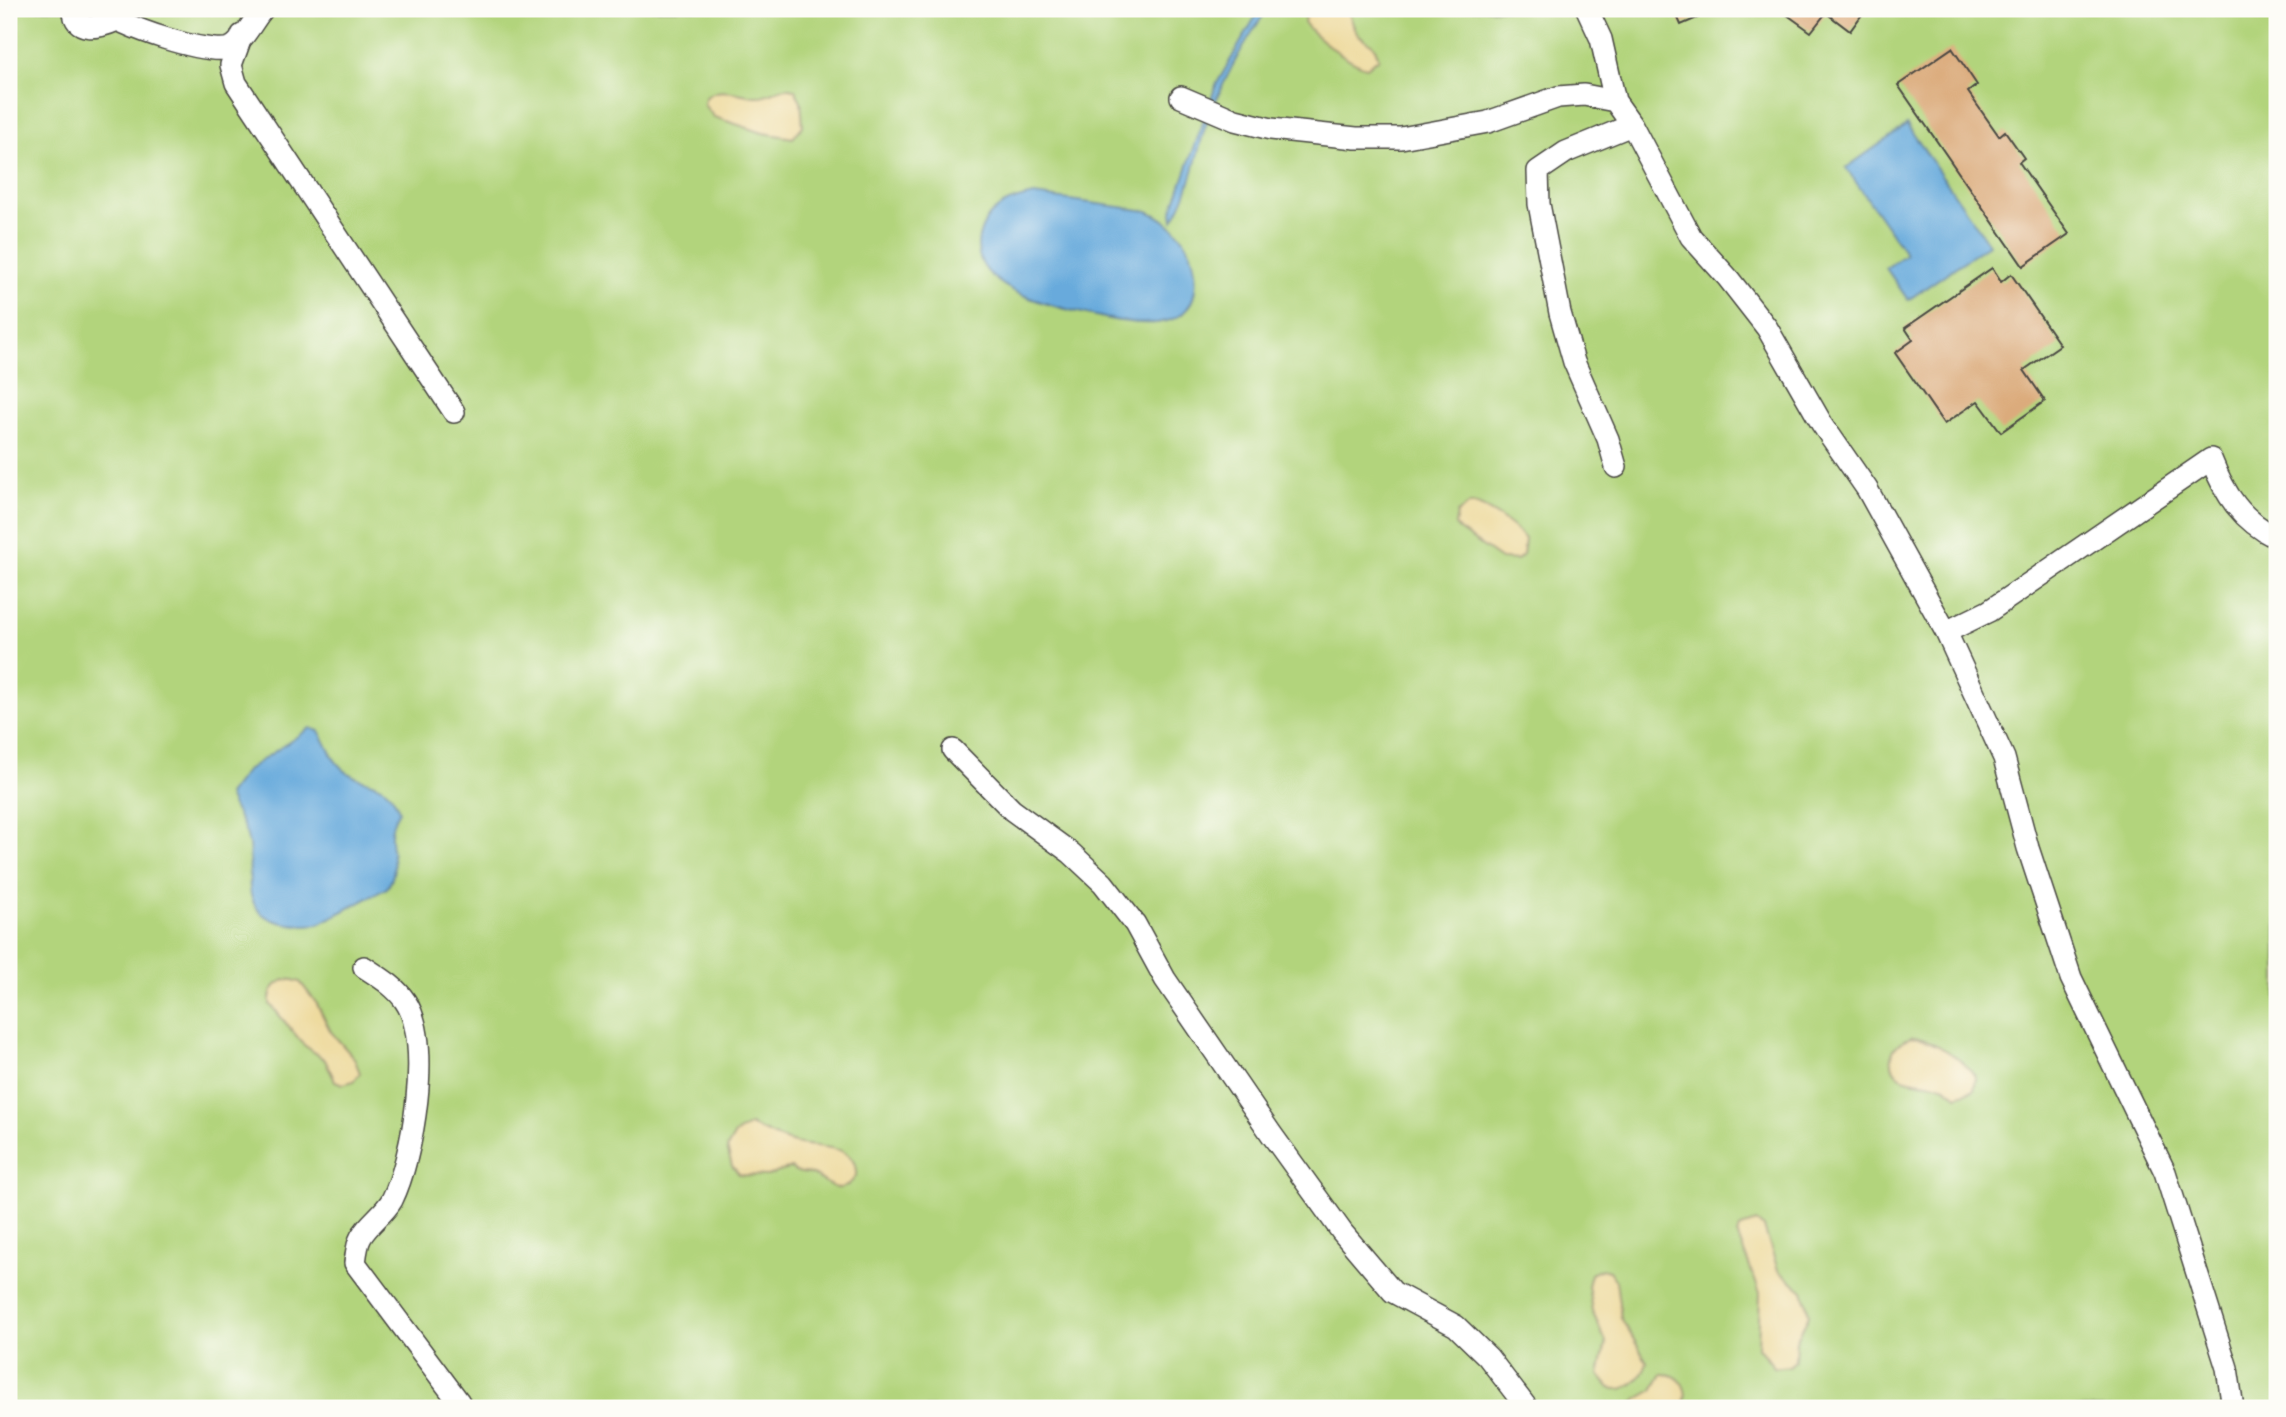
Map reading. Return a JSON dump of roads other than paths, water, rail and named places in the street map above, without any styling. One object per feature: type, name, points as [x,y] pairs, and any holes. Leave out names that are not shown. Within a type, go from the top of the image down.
[{"type":"lane","points":[[74,9],[76,20],[83,26],[98,29],[107,15],[194,46],[221,51],[235,46],[263,9]]},
{"type":"lane","points":[[1587,9],[1601,39],[1615,101],[1632,125],[1690,237],[1728,278],[1767,328],[1822,424],[1867,489],[1946,632],[2004,758],[2028,849],[2071,978],[2165,1172],[2227,1368],[2233,1408]]},
{"type":"lane","points":[[242,35],[231,65],[236,83],[454,412]]},
{"type":"lane","points":[[1181,97],[1235,120],[1271,129],[1356,138],[1401,138],[1488,122],[1558,97],[1584,95],[1615,101]]},
{"type":"lane","points":[[1616,467],[1608,439],[1574,362],[1560,313],[1539,204],[1538,171],[1566,152],[1632,125]]},
{"type":"lane","points":[[1946,632],[1989,611],[2211,458],[2220,482],[2253,526],[2277,538]]},
{"type":"lane","points":[[953,750],[1012,810],[1071,853],[1103,883],[1135,924],[1165,979],[1342,1232],[1392,1292],[1456,1326],[1488,1357],[1527,1408]]},
{"type":"lane","points":[[364,967],[393,987],[407,1003],[416,1032],[417,1113],[406,1159],[391,1201],[359,1238],[355,1263],[459,1402]]},
{"type":"water","points":[[1260,9],[1268,9],[1240,51],[1218,96],[1205,128],[1188,187],[1173,220],[1172,211],[1216,85]]},
{"type":"water","points":[[1907,125],[1989,244],[1908,300],[1886,268],[1906,254],[1846,168]]},
{"type":"water","points":[[1034,195],[1148,211],[1166,221],[1186,242],[1193,260],[1194,293],[1187,309],[1175,318],[1159,322],[1122,321],[1031,299],[995,279],[983,265],[978,248],[982,228],[997,209],[1011,201]]},
{"type":"water","points":[[310,728],[319,731],[335,760],[346,772],[380,786],[394,799],[399,811],[391,832],[394,870],[387,888],[319,924],[297,925],[275,921],[258,910],[253,901],[248,840],[228,795],[247,770]]}]
